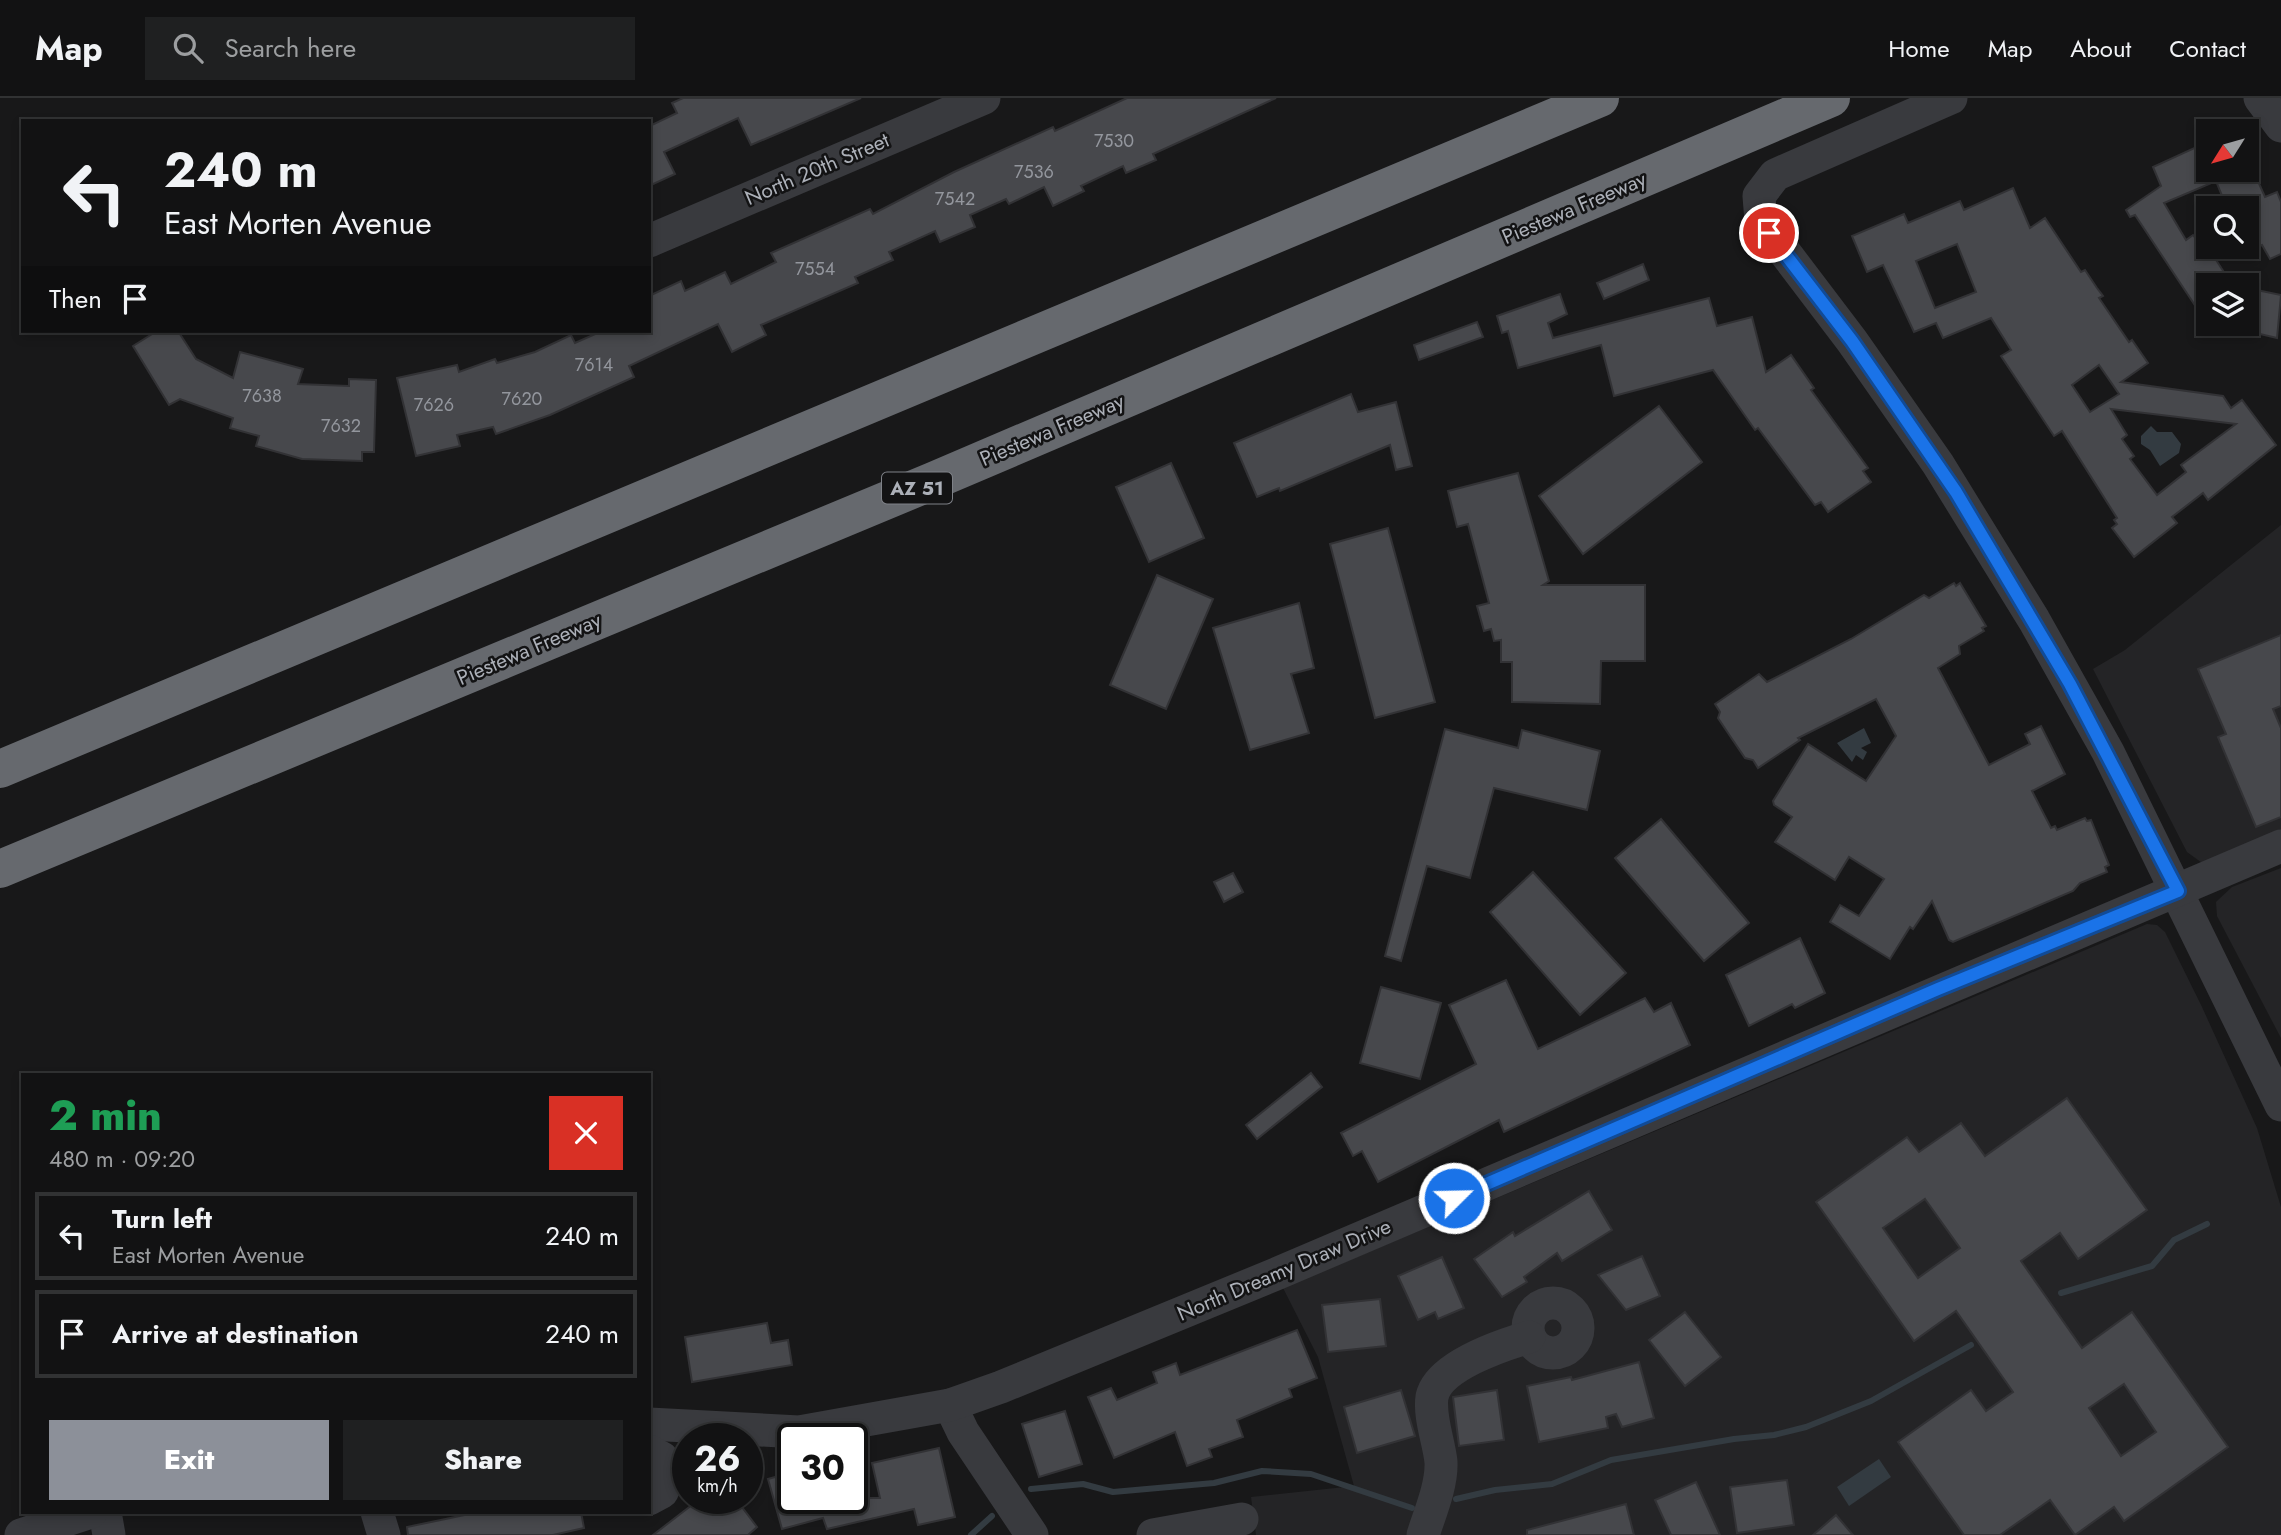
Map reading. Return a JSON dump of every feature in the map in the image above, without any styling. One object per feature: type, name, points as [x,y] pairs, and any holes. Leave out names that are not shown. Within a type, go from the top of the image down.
[{"type":"highway","points":[[0,769],[1600,98]]},
{"type":"highway","name":"Piestewa Freeway","points":[[0,869],[920,487],[1831,98]]},
{"type":"street","name":"North 20th Street","points":[[651,240],[984,98]]},
{"type":"street","points":[[1951,98],[1774,175],[1759,196],[1761,221],[1777,246],[1852,341],[1956,492],[2070,684],[2178,891],[2281,1105]]},
{"type":"street","points":[[2260,98],[2281,126]]},
{"type":"street","name":"North Dreamy Draw Drive","points":[[651,1424],[799,1432],[950,1405],[1263,1279],[1938,989],[2281,846]]},
{"type":"street","points":[[1423,1535],[1441,1464],[1432,1399],[1436,1386],[1451,1370],[1530,1337]]},
{"type":"street","points":[[950,1405],[962,1432],[1026,1525]]},
{"type":"street","points":[[651,1452],[662,1458],[668,1479],[662,1492],[651,1498]]},
{"type":"street","points":[[21,1535],[85,1514]]},
{"type":"street","points":[[105,1514],[109,1535]]},
{"type":"street","points":[[378,1514],[384,1535]]},
{"type":"street","points":[[1153,1535],[1242,1519]]},
{"type":"shaded area","points":[[2151,426],[2157,432],[2172,432],[2181,444],[2179,453],[2160,466],[2150,450],[2141,444],[2141,436]]},
{"type":"shaded area","points":[[2281,525],[2281,834],[2205,865],[2187,852],[2093,669],[2125,650]]},
{"type":"shaded area","points":[[1864,728],[1871,743],[1861,748],[1867,752],[1863,760],[1856,755],[1852,762],[1837,743]]},
{"type":"shaded area","points":[[2281,868],[2281,1038],[2217,916],[2216,902],[2232,887]]},
{"type":"shaded area","points":[[2147,924],[2157,925],[2165,932],[2202,1007],[2257,1128],[2281,1207],[2281,1535],[1256,1535],[1251,1497],[1354,1486],[1318,1357],[1283,1288]]},
{"type":"shaded area","points":[[1879,1459],[1891,1477],[1849,1506],[1837,1487]]},
{"type":"building","points":[[683,98],[861,98],[751,145],[738,118],[664,152],[675,174],[651,185],[651,123],[677,113],[672,103]]},
{"type":"building","points":[[1127,98],[1276,98],[1153,154],[1156,160],[1126,173],[1123,166],[1081,186],[1084,191],[1053,206],[1044,187],[1009,204],[1006,199],[970,215],[975,227],[940,242],[935,231],[889,252],[893,260],[855,277],[858,283],[761,325],[766,335],[732,352],[718,324],[629,366],[634,377],[550,415],[496,434],[493,427],[457,435],[460,446],[416,456],[397,378],[457,365],[459,372],[495,359],[497,363],[535,352],[571,335],[575,343],[598,333],[651,333],[651,295],[681,281],[685,291],[725,272],[731,284],[776,262],[771,253],[870,209],[873,214],[954,172],[1053,127],[1055,131]]},
{"type":"building","points":[[2196,147],[2196,182],[2214,182],[2164,203],[2186,240],[2193,235],[2196,239],[2196,259],[2216,259],[2224,273],[2196,273],[2196,307],[2135,215],[2130,217],[2126,210],[2161,186],[2153,167]]},
{"type":"building","points":[[2216,182],[2258,182],[2265,197],[2277,192],[2281,202],[2281,254],[2270,259],[2262,245],[2259,246],[2259,196],[2222,196]]},
{"type":"building","points":[[2013,188],[2030,228],[2045,218],[2081,272],[2085,270],[2103,296],[2099,298],[2129,342],[2132,340],[2148,363],[2121,382],[2223,396],[2231,408],[2242,400],[2276,445],[2208,500],[2203,493],[2172,517],[2177,523],[2134,557],[2112,528],[2117,524],[2114,520],[2117,518],[2062,431],[2054,436],[2001,356],[2011,350],[1991,318],[1943,338],[1936,323],[1914,332],[1883,265],[1867,272],[1852,236],[1904,214],[1908,223],[1960,201],[1964,210]],"holes":[[[1957,244],[1976,292],[1935,308],[1916,261]],[[2099,365],[2119,394],[2090,412],[2072,385]],[[2111,409],[2236,424],[2181,465],[2186,472],[2157,495],[2130,459],[2134,456],[2122,439],[2127,435]]]},
{"type":"building","points":[[1643,264],[1649,280],[1604,299],[1597,283]]},
{"type":"building","points":[[2259,290],[2281,295],[2277,338],[2259,334]]},
{"type":"building","points":[[1560,294],[1567,314],[1548,323],[1553,338],[1709,298],[1717,326],[1752,317],[1766,372],[1791,355],[1814,388],[1811,390],[1868,468],[1863,471],[1871,482],[1828,512],[1821,502],[1815,505],[1758,428],[1755,430],[1713,370],[1614,396],[1601,345],[1518,368],[1508,331],[1502,333],[1497,316]]},
{"type":"building","points":[[1477,322],[1483,337],[1419,360],[1414,345]]},
{"type":"building","points":[[154,333],[179,333],[196,359],[233,378],[240,352],[303,369],[298,384],[349,386],[349,379],[376,380],[374,452],[362,452],[362,461],[302,459],[256,446],[259,436],[230,428],[233,418],[180,399],[169,405],[133,346]]},
{"type":"building","points":[[1351,394],[1358,412],[1396,402],[1412,466],[1396,470],[1390,445],[1280,491],[1279,488],[1257,497],[1234,443]]},
{"type":"building","points":[[1659,406],[1702,462],[1583,554],[1539,496]]},
{"type":"building","points":[[1171,463],[1204,538],[1149,562],[1116,487]]},
{"type":"building","points":[[1518,473],[1549,581],[1543,585],[1645,585],[1645,661],[1601,661],[1600,704],[1512,702],[1512,662],[1501,662],[1501,640],[1494,641],[1491,629],[1484,631],[1477,606],[1489,603],[1468,524],[1457,527],[1448,491]]},
{"type":"building","points":[[1388,528],[1435,702],[1375,718],[1330,544]]},
{"type":"building","points":[[1157,575],[1213,599],[1166,709],[1110,685]]},
{"type":"building","points":[[1954,583],[1956,586],[1960,583],[1986,626],[1982,628],[1984,631],[1959,646],[1960,654],[1938,668],[1989,765],[2030,744],[2025,734],[2041,726],[2065,774],[2032,791],[2051,828],[2055,826],[2057,830],[2085,818],[2087,821],[2091,820],[2109,865],[2105,867],[2107,872],[2080,883],[2073,891],[1953,942],[1949,940],[1932,901],[1913,929],[1910,927],[1890,959],[1830,922],[1840,905],[1859,916],[1884,879],[1849,857],[1835,880],[1775,842],[1792,817],[1774,805],[1773,801],[1808,744],[1866,781],[1896,736],[1876,699],[1798,738],[1800,740],[1758,768],[1753,760],[1745,758],[1730,736],[1718,718],[1720,712],[1715,704],[1759,674],[1767,682],[1851,639],[1924,595],[1929,598]]},
{"type":"building","points":[[1299,603],[1314,668],[1291,674],[1309,733],[1250,750],[1213,628]]},
{"type":"building","points":[[2281,635],[2281,706],[2273,709],[2281,728],[2281,817],[2256,827],[2218,737],[2226,734],[2198,669]]},
{"type":"building","points":[[1445,729],[1518,748],[1522,730],[1600,751],[1587,810],[1494,788],[1470,878],[1427,866],[1401,961],[1385,956]]},
{"type":"building","points":[[1661,819],[1749,923],[1704,961],[1615,858]]},
{"type":"building","points":[[1533,872],[1626,973],[1580,1015],[1490,912]]},
{"type":"building","points":[[1233,873],[1243,892],[1224,902],[1214,882]]},
{"type":"building","points":[[1800,938],[1825,993],[1795,1008],[1792,1004],[1749,1026],[1726,975]]},
{"type":"building","points":[[1506,980],[1538,1049],[1645,998],[1654,1012],[1671,1003],[1690,1045],[1504,1132],[1499,1120],[1378,1182],[1362,1151],[1353,1156],[1341,1133],[1476,1064],[1449,1005]]},
{"type":"building","points":[[1381,987],[1441,1003],[1420,1079],[1360,1063]]},
{"type":"building","points":[[1311,1073],[1322,1087],[1257,1139],[1246,1125]]},
{"type":"building","points":[[2067,1098],[2147,1210],[2078,1259],[2060,1233],[2021,1261],[2082,1348],[2132,1312],[2228,1447],[2124,1521],[2114,1507],[2075,1535],[2050,1500],[2000,1535],[1964,1535],[1898,1442],[1971,1390],[1986,1411],[2013,1392],[1956,1311],[1914,1341],[1816,1202],[1907,1137],[1919,1152],[1961,1123],[1985,1156]],"holes":[[[1925,1199],[1960,1248],[1918,1278],[1883,1228]],[[2124,1384],[2156,1432],[2121,1456],[2089,1408]]]},
{"type":"building","points":[[1589,1191],[1612,1230],[1562,1261],[1557,1253],[1524,1277],[1527,1282],[1502,1297],[1474,1259],[1513,1232],[1515,1236]]},
{"type":"building","points":[[1642,1256],[1660,1296],[1626,1310],[1598,1275]]},
{"type":"building","points":[[1442,1257],[1464,1308],[1438,1319],[1435,1312],[1418,1320],[1398,1276]]},
{"type":"building","points":[[1380,1299],[1386,1346],[1328,1352],[1322,1305]]},
{"type":"building","points":[[1685,1312],[1721,1357],[1685,1386],[1649,1340]]},
{"type":"building","points":[[767,1323],[771,1343],[788,1340],[792,1365],[692,1382],[685,1337]]},
{"type":"building","points":[[1297,1330],[1317,1378],[1289,1389],[1292,1397],[1237,1420],[1243,1437],[1209,1449],[1212,1457],[1187,1466],[1175,1432],[1114,1458],[1088,1397],[1111,1388],[1117,1400],[1157,1383],[1153,1372],[1176,1363],[1180,1375]]},
{"type":"building","points":[[1639,1362],[1654,1418],[1622,1427],[1616,1414],[1606,1417],[1608,1428],[1539,1442],[1527,1386],[1571,1377],[1572,1380]]},
{"type":"building","points":[[1401,1390],[1415,1436],[1357,1453],[1344,1407]]},
{"type":"building","points":[[1497,1390],[1504,1440],[1459,1446],[1453,1397]]},
{"type":"building","points":[[1065,1411],[1082,1464],[1039,1477],[1022,1424]]},
{"type":"building","points":[[939,1448],[955,1517],[918,1525],[914,1509],[827,1529],[823,1518],[782,1529],[778,1514],[868,1514],[868,1498],[880,1498],[872,1463]]},
{"type":"building","points":[[777,1476],[777,1511],[768,1479]]},
{"type":"building","points":[[1787,1480],[1794,1525],[1737,1533],[1730,1487]]},
{"type":"building","points":[[1696,1482],[1720,1535],[1671,1535],[1655,1500]]},
{"type":"building","points":[[1626,1504],[1634,1535],[1527,1535],[1527,1530]]},
{"type":"building","points":[[469,1514],[581,1514],[584,1528],[553,1535],[408,1535],[407,1527]]},
{"type":"building","points":[[680,1514],[747,1514],[757,1527],[748,1535],[653,1535]]},
{"type":"building","points":[[1836,1515],[1853,1535],[1813,1535]]},
{"type":"waterway","points":[[2061,1293],[2152,1266],[2174,1240],[2207,1224]]},
{"type":"waterway","points":[[1456,1499],[1495,1490],[1552,1484],[1611,1460],[1734,1439],[1774,1435],[1806,1427],[1871,1401],[1971,1345]]},
{"type":"waterway","points":[[1031,1489],[1083,1484],[1113,1492],[1214,1483],[1262,1471],[1311,1474],[1412,1508]]},
{"type":"waterway","points":[[971,1535],[992,1516]]},
{"type":"route","points":[[1454,1198],[1938,989],[2178,891],[2108,752],[2035,620],[1956,492],[1852,341],[1769,233]]}]
